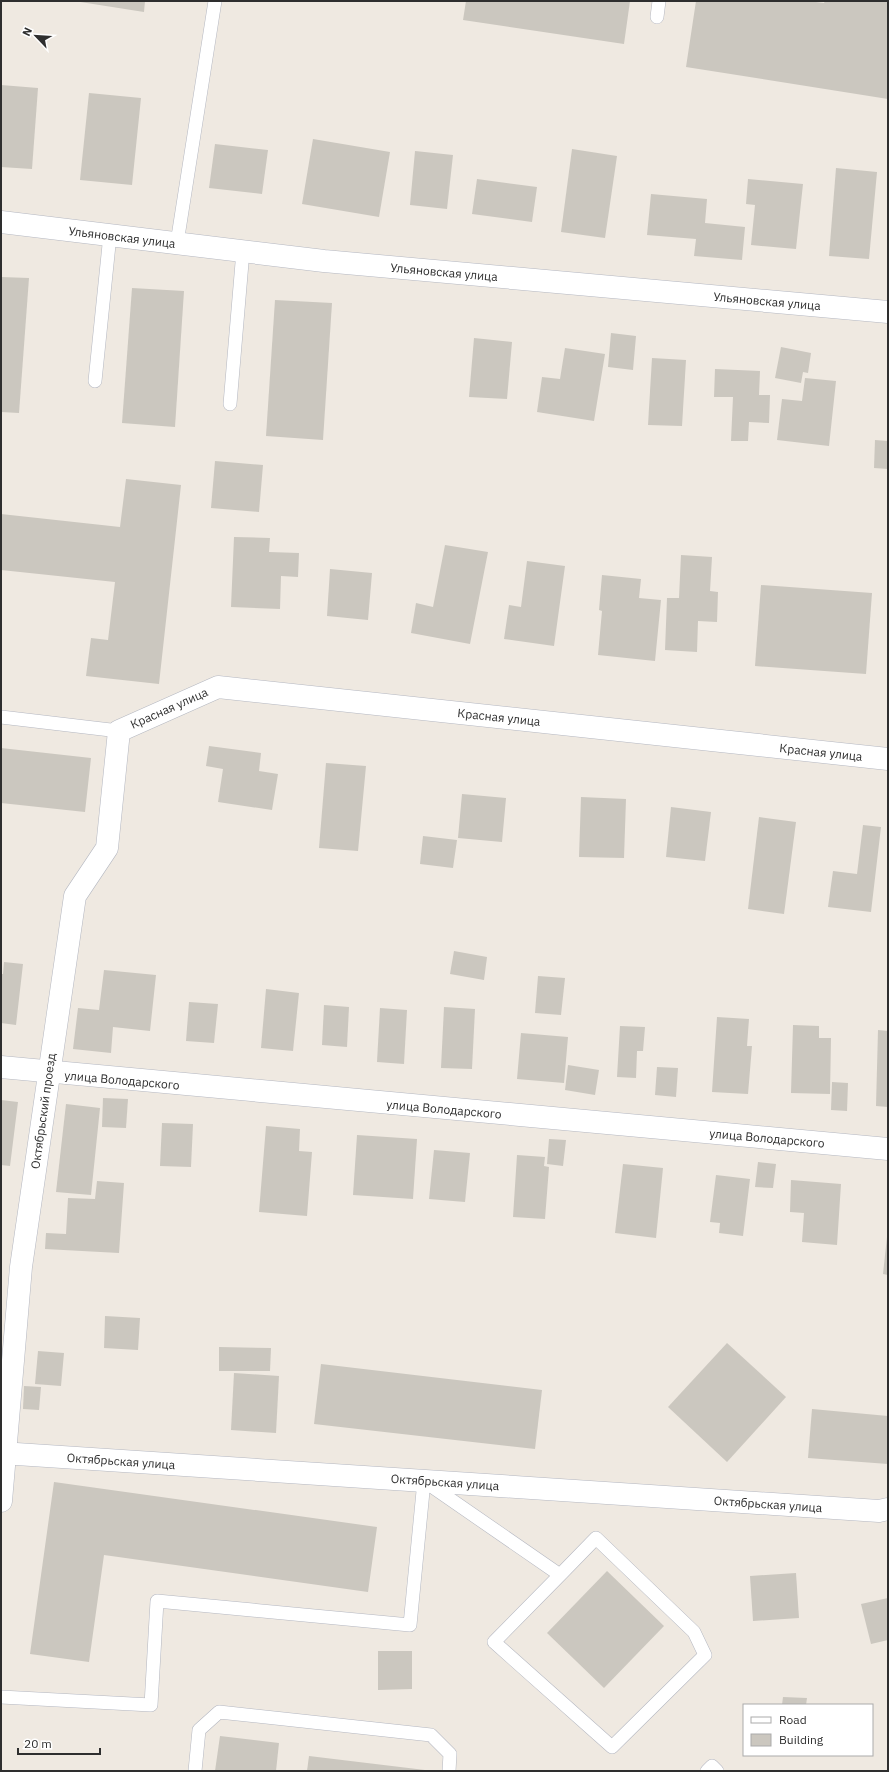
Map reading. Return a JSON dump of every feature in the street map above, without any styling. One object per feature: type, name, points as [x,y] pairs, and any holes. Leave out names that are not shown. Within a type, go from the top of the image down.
[{"type":"street","name":"Ульяновская улица","points":[[1,222],[324,261],[888,312]]},
{"type":"street","name":"Красная улица","points":[[119,731],[218,687],[888,759]]},
{"type":"street","name":"Октябрьский проезд","points":[[1,1501],[3,1453],[21,1267],[75,896],[107,848],[119,731]]},
{"type":"street","name":"улица Володарского","points":[[1,1067],[49,1073],[888,1149]]},
{"type":"street","name":"Октябрьская улица","points":[[3,1453],[880,1511],[888,1509]]},
{"type":"lane","points":[[177,243],[215,1]]},
{"type":"lane","points":[[657,17],[659,1]]},
{"type":"lane","points":[[95,381],[110,235]]},
{"type":"lane","points":[[230,404],[243,251]]},
{"type":"lane","points":[[1,717],[119,731]]},
{"type":"lane","points":[[1,1696],[151,1705],[157,1601],[410,1625],[424,1481],[560,1575]]},
{"type":"lane","points":[[596,1538],[694,1632],[705,1655],[612,1748],[494,1642],[560,1575],[596,1538]]},
{"type":"lane","points":[[195,1771],[199,1730],[219,1712],[431,1735],[450,1754],[449,1771]]},
{"type":"lane","points":[[707,1771],[712,1766],[717,1771]]},
{"type":"building","points":[[74,1],[145,1],[144,12]]},
{"type":"building","points":[[466,1],[630,1],[624,44],[463,20]]},
{"type":"building","points":[[696,1],[808,1],[824,3],[825,1],[888,1],[888,99],[686,67]]},
{"type":"building","points":[[1,85],[38,88],[32,169],[1,167]]},
{"type":"building","points":[[89,93],[141,98],[132,185],[80,180]]},
{"type":"building","points":[[313,139],[390,152],[379,217],[302,204]]},
{"type":"building","points":[[215,144],[268,150],[262,194],[209,188]]},
{"type":"building","points":[[572,149],[617,156],[605,238],[561,232]]},
{"type":"building","points":[[415,151],[453,155],[447,209],[410,205]]},
{"type":"building","points":[[836,168],[877,172],[869,259],[829,256]]},
{"type":"building","points":[[477,179],[537,187],[532,222],[472,214]]},
{"type":"building","points":[[748,179],[803,184],[796,249],[751,245],[755,205],[746,204]]},
{"type":"building","points":[[651,194],[707,199],[705,223],[745,227],[742,260],[694,256],[696,239],[647,235]]},
{"type":"building","points":[[1,277],[29,278],[19,413],[1,412]]},
{"type":"building","points":[[132,288],[184,291],[175,427],[122,423]]},
{"type":"building","points":[[275,300],[332,303],[323,440],[266,436]]},
{"type":"building","points":[[611,333],[636,336],[633,370],[608,367]]},
{"type":"building","points":[[474,338],[512,342],[507,399],[469,397]]},
{"type":"building","points":[[781,347],[811,353],[808,373],[803,372],[801,383],[775,378]]},
{"type":"building","points":[[565,348],[605,354],[594,421],[537,412],[542,377],[560,379]]},
{"type":"building","points":[[652,358],[686,360],[682,426],[648,425]]},
{"type":"building","points":[[715,369],[760,371],[759,395],[770,395],[769,423],[749,422],[748,441],[731,441],[733,397],[714,397]]},
{"type":"building","points":[[805,378],[836,381],[829,446],[777,440],[782,399],[802,401]]},
{"type":"building","points":[[875,440],[888,441],[888,469],[874,468]]},
{"type":"building","points":[[215,461],[263,465],[259,512],[211,508]]},
{"type":"building","points":[[126,479],[181,485],[159,684],[86,676],[91,638],[108,640],[115,582],[1,570],[1,514],[120,527]]},
{"type":"building","points":[[234,537],[270,538],[269,552],[299,553],[298,577],[281,576],[280,609],[231,607]]},
{"type":"building","points":[[445,545],[488,552],[470,644],[411,633],[416,603],[433,607]]},
{"type":"building","points":[[681,555],[712,557],[710,591],[718,592],[717,622],[698,621],[697,652],[665,650],[667,598],[679,598]]},
{"type":"building","points":[[527,561],[565,566],[554,646],[504,639],[509,605],[521,607]]},
{"type":"building","points":[[330,569],[372,573],[368,620],[327,616]]},
{"type":"building","points":[[602,575],[641,579],[639,598],[661,600],[655,661],[598,655],[602,611],[599,610]]},
{"type":"building","points":[[761,585],[872,593],[866,674],[755,666]]},
{"type":"building","points":[[209,746],[261,753],[259,771],[278,774],[272,810],[218,802],[223,769],[206,766]]},
{"type":"building","points":[[1,748],[91,758],[85,812],[1,803]]},
{"type":"building","points":[[326,763],[366,766],[358,851],[319,848]]},
{"type":"building","points":[[462,794],[506,798],[502,842],[458,838]]},
{"type":"building","points":[[581,797],[626,799],[624,858],[579,857]]},
{"type":"building","points":[[671,807],[711,812],[705,861],[666,857]]},
{"type":"building","points":[[759,817],[796,822],[784,914],[748,909]]},
{"type":"building","points":[[863,825],[881,827],[871,912],[828,907],[833,871],[857,874]]},
{"type":"building","points":[[423,836],[457,840],[453,868],[420,864]]},
{"type":"building","points":[[454,951],[487,957],[484,980],[450,974]]},
{"type":"building","points":[[4,962],[23,964],[16,1025],[1,1023],[1,974],[3,974]]},
{"type":"building","points":[[104,970],[156,975],[150,1031],[113,1027],[111,1053],[73,1049],[78,1008],[99,1010]]},
{"type":"building","points":[[538,976],[565,978],[561,1015],[535,1013]]},
{"type":"building","points":[[266,989],[299,993],[293,1051],[261,1048]]},
{"type":"building","points":[[189,1002],[218,1004],[214,1043],[186,1041]]},
{"type":"building","points":[[324,1005],[349,1007],[347,1047],[322,1045]]},
{"type":"building","points":[[444,1007],[475,1009],[472,1069],[441,1068]]},
{"type":"building","points":[[380,1008],[407,1010],[404,1064],[377,1062]]},
{"type":"building","points":[[717,1017],[749,1019],[747,1046],[752,1046],[748,1094],[712,1092]]},
{"type":"building","points":[[793,1025],[819,1026],[819,1038],[831,1038],[830,1094],[791,1093]]},
{"type":"building","points":[[620,1026],[645,1027],[643,1051],[637,1051],[636,1078],[617,1077]]},
{"type":"building","points":[[878,1030],[888,1031],[888,1107],[876,1106]]},
{"type":"building","points":[[521,1033],[568,1037],[564,1083],[517,1079]]},
{"type":"building","points":[[568,1065],[599,1070],[595,1095],[565,1090]]},
{"type":"building","points":[[657,1067],[678,1068],[676,1097],[655,1095]]},
{"type":"building","points":[[832,1082],[848,1083],[847,1111],[831,1110]]},
{"type":"building","points":[[103,1098],[128,1099],[126,1128],[102,1127]]},
{"type":"building","points":[[1,1100],[18,1102],[10,1166],[1,1165]]},
{"type":"building","points":[[66,1104],[100,1108],[91,1195],[56,1192]]},
{"type":"building","points":[[162,1123],[193,1124],[191,1167],[160,1166]]},
{"type":"building","points":[[266,1126],[300,1129],[299,1151],[312,1152],[307,1216],[259,1212]]},
{"type":"building","points":[[357,1135],[417,1139],[413,1199],[353,1195]]},
{"type":"building","points":[[549,1139],[566,1140],[563,1166],[547,1164]]},
{"type":"building","points":[[434,1150],[470,1153],[465,1202],[429,1199]]},
{"type":"building","points":[[517,1155],[545,1157],[544,1166],[549,1167],[545,1219],[513,1217]]},
{"type":"building","points":[[758,1162],[776,1164],[773,1188],[755,1187]]},
{"type":"building","points":[[623,1164],[663,1168],[656,1238],[615,1233]]},
{"type":"building","points":[[716,1175],[750,1179],[743,1236],[719,1233],[720,1223],[710,1222]]},
{"type":"building","points":[[791,1180],[841,1184],[837,1245],[802,1242],[804,1213],[790,1212]]},
{"type":"building","points":[[97,1181],[124,1183],[119,1253],[45,1249],[46,1233],[66,1234],[68,1198],[95,1199]]},
{"type":"building","points":[[888,1237],[888,1275],[883,1274]]},
{"type":"building","points":[[105,1316],[140,1318],[138,1350],[104,1348]]},
{"type":"building","points":[[727,1343],[786,1397],[727,1462],[668,1407]]},
{"type":"building","points":[[219,1347],[271,1348],[270,1371],[219,1371]]},
{"type":"building","points":[[38,1351],[64,1353],[61,1386],[35,1384]]},
{"type":"building","points":[[321,1364],[542,1390],[535,1449],[314,1424]]},
{"type":"building","points":[[234,1373],[279,1376],[276,1433],[231,1430]]},
{"type":"building","points":[[24,1386],[41,1387],[39,1410],[23,1409]]},
{"type":"building","points":[[812,1409],[888,1416],[888,1464],[808,1458]]},
{"type":"building","points":[[54,1482],[377,1527],[368,1592],[104,1555],[89,1662],[30,1654]]},
{"type":"building","points":[[607,1571],[664,1626],[604,1688],[547,1633]]},
{"type":"building","points":[[796,1573],[799,1618],[753,1621],[750,1576]]},
{"type":"building","points":[[888,1598],[888,1640],[871,1644],[861,1604]]},
{"type":"building","points":[[378,1651],[412,1651],[412,1689],[378,1690]]},
{"type":"building","points":[[783,1697],[807,1698],[806,1704],[782,1704]]},
{"type":"building","points":[[220,1736],[279,1743],[276,1771],[215,1771]]},
{"type":"building","points":[[309,1756],[425,1770],[425,1771],[307,1771]]}]
